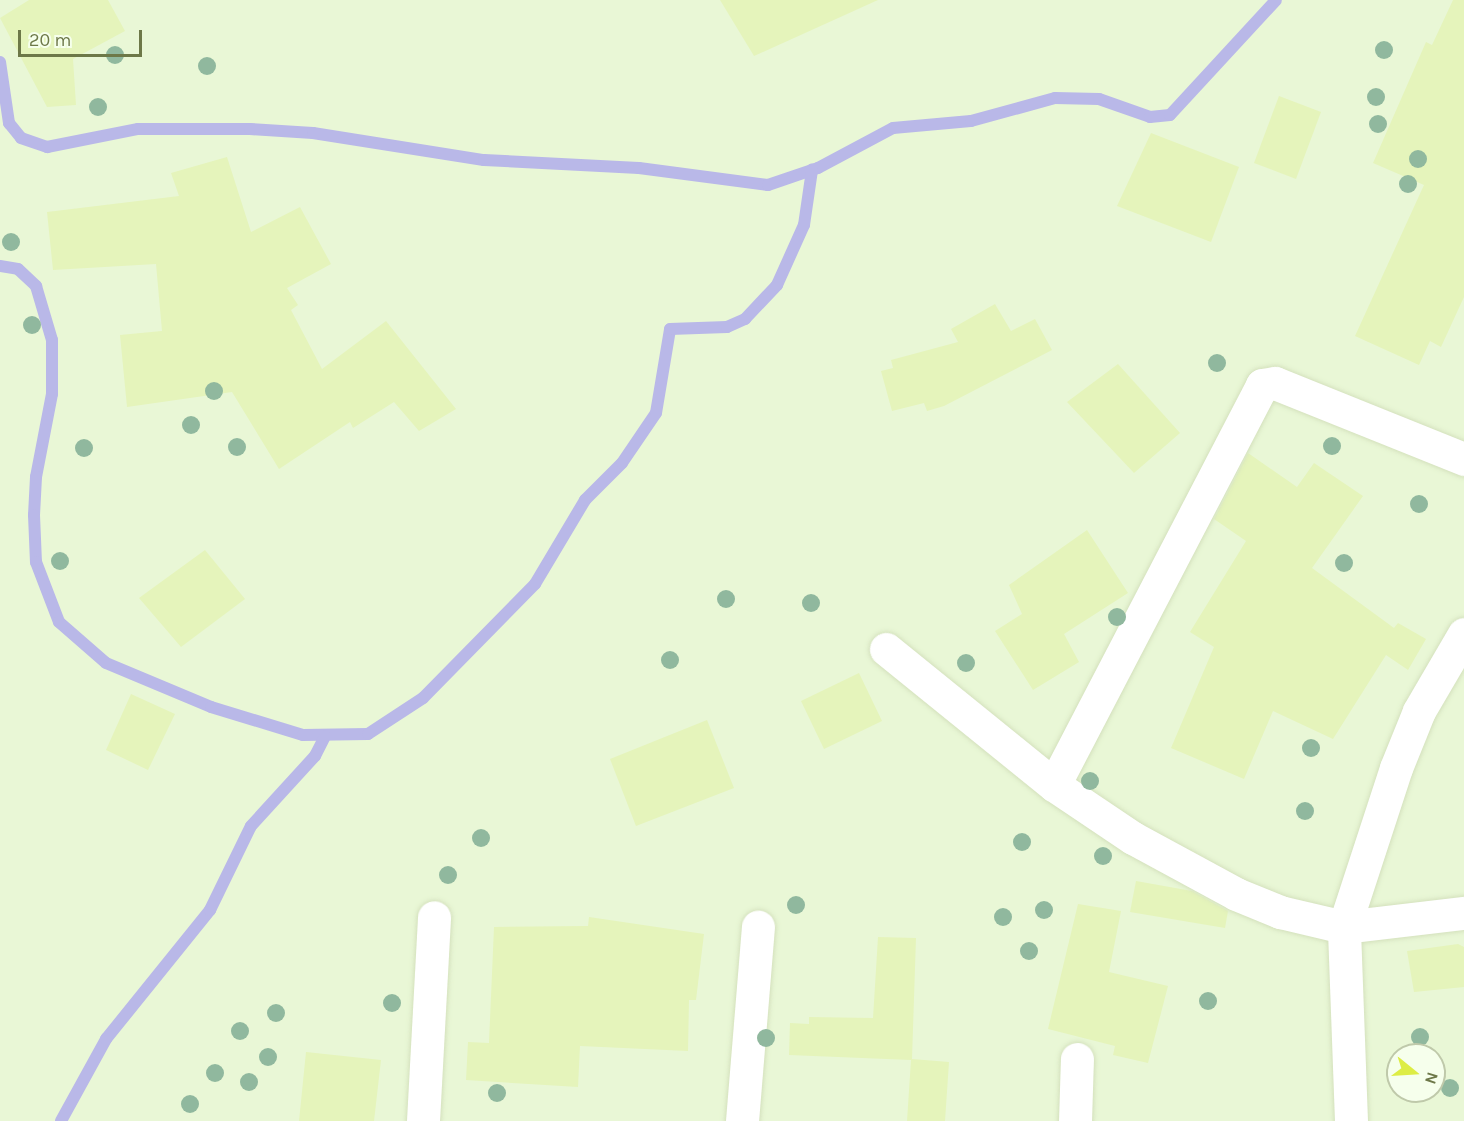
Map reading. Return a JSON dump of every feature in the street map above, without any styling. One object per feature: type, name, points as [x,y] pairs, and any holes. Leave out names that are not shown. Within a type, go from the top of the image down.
[{"type":"street","points":[[1054,785],[1262,385],[1275,383],[1464,459]]},
{"type":"street","points":[[1351,1121],[1344,927],[1396,768],[1419,711],[1464,634]]},
{"type":"street","points":[[886,648],[1054,785],[1133,838],[1236,894],[1280,912],[1344,927],[1464,914]]},
{"type":"street","points":[[423,1121],[434,917]]},
{"type":"street","points":[[742,1121],[758,927]]},
{"type":"street","points":[[1075,1121],[1077,1059]]},
{"type":"shaded area","points":[[0,0],[1464,0],[1464,1121],[0,1121]]},
{"type":"building","points":[[29,0],[108,0],[125,31],[73,59],[76,105],[47,107],[0,18]]},
{"type":"building","points":[[720,0],[878,0],[754,56]]},
{"type":"building","points":[[1453,0],[1464,0],[1464,297],[1441,347],[1430,341],[1419,365],[1355,336],[1424,185],[1373,163],[1426,42],[1432,45]]},
{"type":"building","points":[[1279,96],[1321,112],[1296,179],[1254,163]]},
{"type":"building","points":[[1151,133],[1239,167],[1211,242],[1117,206]]},
{"type":"building","points":[[227,157],[251,232],[300,207],[331,264],[287,288],[298,305],[291,310],[322,369],[386,321],[456,409],[419,431],[394,402],[353,428],[350,422],[279,469],[232,392],[127,407],[120,335],[162,331],[156,264],[53,270],[47,212],[179,196],[171,173]]},
{"type":"building","points":[[995,304],[1011,331],[1035,319],[1052,350],[944,406],[927,411],[924,403],[892,411],[881,371],[893,368],[891,360],[958,342],[951,329]]},
{"type":"building","points":[[1118,364],[1180,433],[1134,473],[1067,402]]},
{"type":"building","points":[[1248,453],[1297,487],[1314,463],[1363,496],[1312,568],[1394,628],[1398,623],[1426,639],[1408,670],[1386,655],[1333,739],[1273,711],[1244,779],[1171,748],[1214,647],[1190,632],[1246,541],[1214,519]]},
{"type":"building","points":[[1087,530],[1128,593],[1064,634],[1079,662],[1033,690],[995,631],[1022,614],[1009,585]]},
{"type":"building","points":[[205,550],[245,599],[181,647],[139,598]]},
{"type":"building","points":[[859,673],[882,721],[824,749],[801,701]]},
{"type":"building","points":[[131,694],[175,714],[148,770],[106,750]]},
{"type":"building","points":[[707,720],[734,788],[636,826],[610,759]]},
{"type":"building","points":[[1136,881],[1192,891],[1228,911],[1225,928],[1130,912]]},
{"type":"building","points":[[1078,904],[1121,911],[1109,972],[1168,986],[1148,1063],[1113,1055],[1115,1046],[1048,1029]]},
{"type":"building","points":[[589,917],[704,934],[696,1000],[689,1000],[688,1051],[580,1046],[578,1087],[466,1080],[468,1042],[489,1043],[494,927],[588,926]]},
{"type":"building","points":[[878,937],[916,938],[912,1059],[949,1062],[945,1121],[907,1121],[911,1060],[789,1055],[790,1023],[809,1024],[809,1017],[873,1018]]},
{"type":"building","points":[[1458,944],[1464,947],[1464,987],[1414,992],[1407,951]]},
{"type":"building","points":[[306,1052],[381,1060],[374,1121],[299,1121]]},
{"type":"waterway","points":[[0,62],[9,123],[21,138],[47,147],[138,129],[250,129],[313,133],[484,160],[639,168],[768,185],[818,168],[893,128],[971,121],[1055,98],[1099,99],[1150,117],[1170,115],[1276,0]]},
{"type":"waterway","points":[[0,266],[18,269],[36,286],[52,340],[52,394],[36,477],[34,515],[36,562],[59,622],[106,663],[211,707],[303,735],[368,734],[423,698],[535,584],[585,500],[622,463],[656,413],[670,329],[727,327],[745,319],[777,285],[804,225],[812,170]]},
{"type":"waterway","points":[[61,1121],[106,1039],[210,910],[251,826],[315,756],[325,736]]}]
